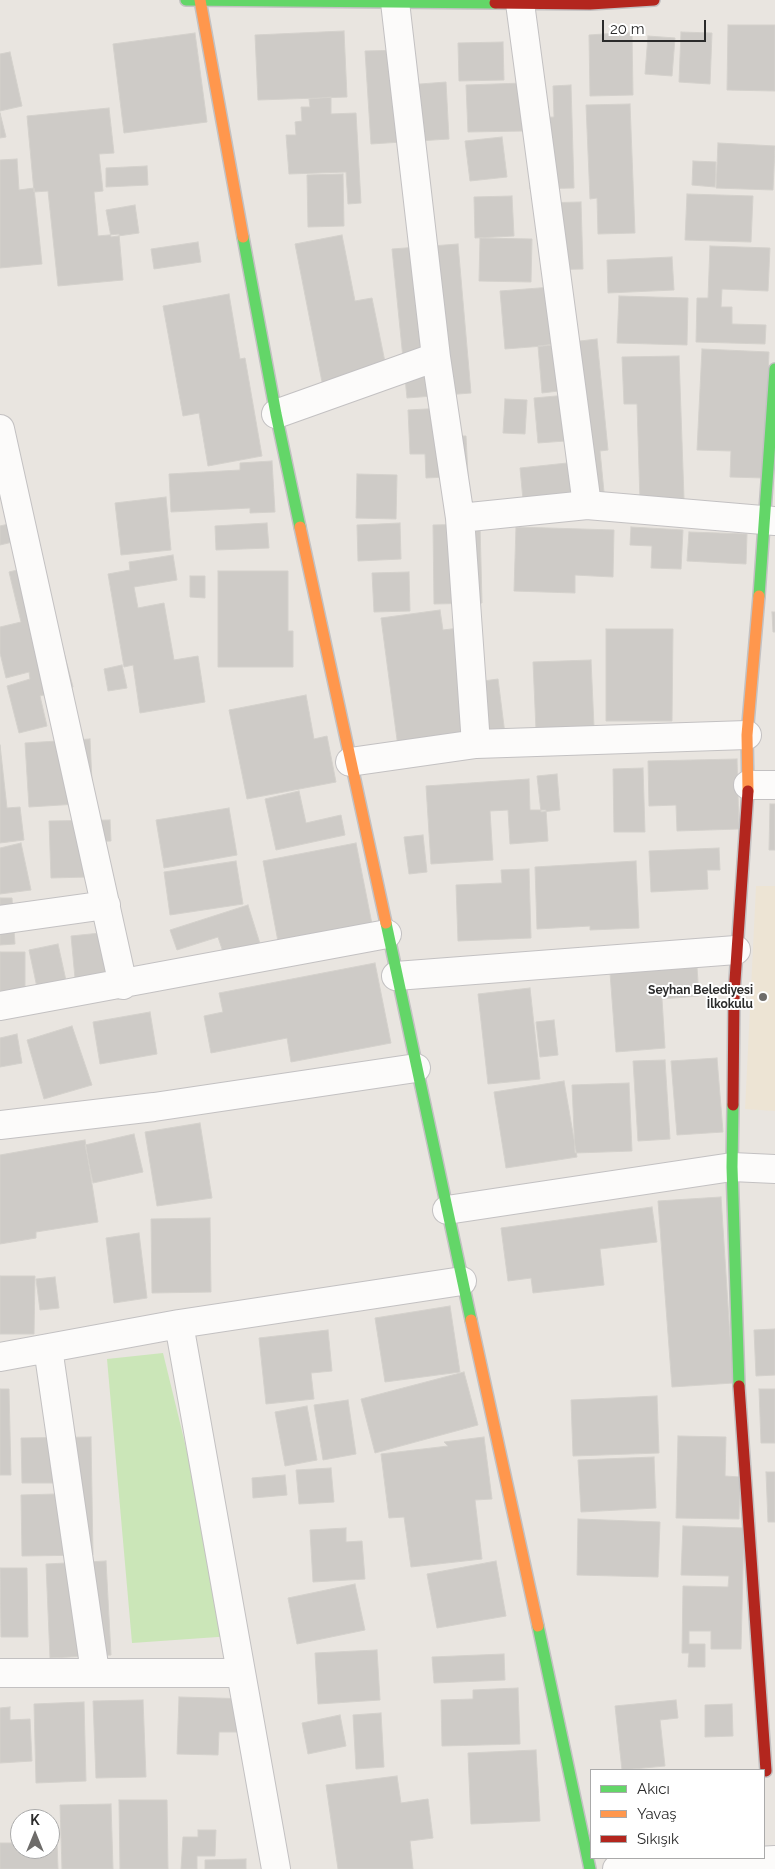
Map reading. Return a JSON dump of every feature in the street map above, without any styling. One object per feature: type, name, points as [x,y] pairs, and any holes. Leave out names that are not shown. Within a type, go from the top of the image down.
[{"type":"main road","points":[[186,0],[520,3],[654,0]]},
{"type":"main road","points":[[200,0],[276,414],[462,1281],[583,1796],[590,1869]]},
{"type":"main road","points":[[768,1771],[737,1364],[732,1167],[734,995],[748,784],[746,735],[771,520],[775,369]]},
{"type":"street","points":[[395,2],[436,358],[460,518],[476,744]]},
{"type":"street","points":[[520,3],[587,505]]},
{"type":"street","points":[[276,414],[436,358]]},
{"type":"street","points":[[0,430],[123,985]]},
{"type":"street","points":[[460,518],[587,505],[771,520]]},
{"type":"street","points":[[350,762],[476,744],[746,735]]},
{"type":"street","points":[[748,784],[775,785]]},
{"type":"street","points":[[0,920],[106,905]]},
{"type":"street","points":[[0,1006],[123,985],[387,934]]},
{"type":"street","points":[[396,976],[736,950]]},
{"type":"street","points":[[0,1126],[154,1107],[416,1068]]},
{"type":"street","points":[[447,1210],[732,1167],[775,1169]]},
{"type":"street","points":[[0,1357],[179,1324],[462,1281]]},
{"type":"street","points":[[179,1324],[276,1869]]},
{"type":"street","points":[[48,1348],[95,1672]]},
{"type":"street","points":[[0,1673],[241,1672]]},
{"type":"street","points":[[617,1869],[775,1860]]},
{"type":"shaded area","name":"Seyhan Belediyesi İlkokulu","points":[[756,886],[775,886],[775,1111],[745,1109]]},
{"type":"green space","points":[[163,1353],[232,1636],[132,1643],[107,1359]]},
{"type":"building","points":[[728,25],[775,25],[775,91],[727,90]]},
{"type":"building","points":[[344,31],[347,97],[258,100],[255,35]]},
{"type":"building","points":[[632,32],[633,95],[590,96],[589,35]]},
{"type":"building","points":[[681,32],[712,33],[710,84],[679,82]]},
{"type":"building","points":[[195,33],[207,122],[124,133],[113,44]]},
{"type":"building","points":[[648,36],[675,38],[672,76],[645,74]]},
{"type":"building","points":[[503,42],[504,80],[459,81],[458,43]]},
{"type":"building","points":[[404,50],[407,85],[446,82],[449,139],[371,144],[365,51]]},
{"type":"building","points":[[10,52],[22,106],[0,111],[0,54]]},
{"type":"building","points":[[523,83],[524,131],[468,132],[466,85]]},
{"type":"building","points":[[571,85],[574,188],[530,189],[528,118],[554,117],[553,86]]},
{"type":"building","points":[[331,97],[331,114],[356,113],[361,203],[348,204],[346,172],[289,174],[286,135],[296,135],[295,122],[302,121],[301,107],[310,107],[309,99]]},
{"type":"building","points":[[630,104],[635,233],[598,234],[597,198],[590,199],[586,105]]},
{"type":"building","points":[[109,108],[114,153],[99,154],[103,191],[94,192],[98,236],[119,234],[123,280],[58,286],[48,191],[34,192],[27,116]]},
{"type":"building","points":[[0,113],[6,137],[0,138]]},
{"type":"building","points":[[502,137],[507,177],[470,181],[465,141]]},
{"type":"building","points":[[718,143],[775,146],[773,190],[716,188]]},
{"type":"building","points":[[17,159],[19,190],[34,188],[42,264],[0,268],[0,160]]},
{"type":"building","points":[[693,161],[716,162],[715,187],[692,185]]},
{"type":"building","points":[[147,166],[148,185],[106,187],[106,168]]},
{"type":"building","points":[[343,174],[344,226],[308,227],[307,175]]},
{"type":"building","points":[[687,194],[753,196],[751,242],[685,240]]},
{"type":"building","points":[[512,196],[514,236],[475,238],[474,197]]},
{"type":"building","points":[[581,202],[583,269],[541,270],[539,203]]},
{"type":"building","points":[[135,205],[139,233],[111,237],[106,210]]},
{"type":"building","points":[[342,235],[355,301],[372,298],[385,362],[323,387],[295,244]]},
{"type":"building","points":[[480,238],[532,239],[531,282],[479,281]]},
{"type":"building","points":[[198,242],[201,262],[154,269],[151,249]]},
{"type":"building","points":[[458,244],[471,393],[407,398],[392,249]]},
{"type":"building","points":[[710,246],[770,248],[768,291],[722,289],[721,307],[732,307],[732,324],[766,325],[765,344],[696,342],[697,298],[708,298]]},
{"type":"building","points":[[672,257],[674,290],[608,293],[607,260]]},
{"type":"building","points":[[552,287],[556,345],[505,349],[500,291]]},
{"type":"building","points":[[229,294],[240,359],[245,358],[262,456],[208,466],[199,413],[183,416],[163,306]]},
{"type":"building","points":[[619,296],[688,298],[687,345],[617,343]]},
{"type":"building","points":[[597,339],[608,450],[600,451],[604,492],[523,500],[520,468],[567,463],[565,441],[538,443],[534,398],[567,395],[567,390],[542,393],[538,346]]},
{"type":"building","points":[[702,349],[769,352],[764,478],[730,477],[731,451],[697,450]]},
{"type":"building","points":[[679,356],[684,499],[640,501],[637,404],[624,404],[622,357]]},
{"type":"building","points":[[505,399],[527,400],[525,434],[503,433]]},
{"type":"building","points":[[445,408],[446,436],[466,436],[468,476],[426,478],[425,454],[410,454],[408,410]]},
{"type":"building","points":[[272,461],[275,512],[250,513],[250,508],[171,512],[169,474],[240,470],[240,463]]},
{"type":"building","points":[[357,474],[397,475],[396,519],[356,518]]},
{"type":"building","points":[[166,497],[171,550],[121,555],[115,503]]},
{"type":"building","points":[[30,519],[34,537],[0,545],[0,526]]},
{"type":"building","points":[[267,523],[269,548],[216,550],[215,526]]},
{"type":"building","points":[[400,523],[401,559],[358,561],[357,525]]},
{"type":"building","points":[[480,524],[482,603],[434,604],[433,525]]},
{"type":"building","points":[[516,527],[614,530],[613,577],[575,575],[575,593],[514,591]]},
{"type":"building","points":[[631,527],[683,530],[681,569],[651,568],[652,546],[630,545]]},
{"type":"building","points":[[689,532],[747,534],[746,564],[687,561]]},
{"type":"building","points":[[173,555],[177,580],[134,587],[138,608],[164,603],[174,660],[198,656],[205,702],[140,713],[133,665],[124,667],[108,574],[130,570],[129,562]]},
{"type":"building","points":[[41,564],[73,687],[40,696],[47,726],[19,733],[7,686],[30,679],[29,672],[6,678],[0,653],[0,627],[21,622],[9,572]]},
{"type":"building","points":[[218,571],[288,571],[288,631],[293,631],[293,667],[218,667]]},
{"type":"building","points":[[409,572],[410,611],[374,612],[372,573]]},
{"type":"building","points":[[190,576],[205,576],[205,598],[190,597]]},
{"type":"building","points":[[440,610],[443,630],[476,626],[483,681],[498,679],[505,734],[398,747],[381,618]]},
{"type":"building","points":[[772,612],[775,612],[775,632],[773,632]]},
{"type":"building","points":[[606,629],[673,629],[672,721],[606,721]]},
{"type":"building","points":[[591,660],[594,727],[536,730],[533,662]]},
{"type":"building","points":[[122,665],[127,688],[108,691],[104,669]]},
{"type":"building","points":[[306,695],[314,739],[327,736],[336,782],[247,799],[229,710]]},
{"type":"building","points":[[90,739],[93,803],[29,807],[25,743]]},
{"type":"building","points":[[0,745],[7,808],[20,807],[24,840],[0,843]]},
{"type":"building","points":[[737,759],[739,829],[677,831],[676,805],[649,806],[648,761]]},
{"type":"building","points":[[643,768],[645,832],[614,832],[613,769]]},
{"type":"building","points":[[557,774],[560,810],[541,812],[537,776]]},
{"type":"building","points":[[529,779],[530,810],[546,810],[548,841],[510,844],[508,810],[490,811],[493,860],[431,864],[426,786]]},
{"type":"building","points":[[299,791],[306,823],[341,815],[345,835],[276,850],[265,799]]},
{"type":"building","points":[[770,804],[775,804],[775,850],[769,850]]},
{"type":"building","points":[[229,808],[237,855],[164,868],[156,820]]},
{"type":"building","points":[[110,820],[111,841],[85,842],[87,877],[51,878],[49,821]]},
{"type":"building","points":[[423,835],[427,872],[409,874],[404,837]]},
{"type":"building","points":[[21,843],[31,890],[0,894],[0,848]]},
{"type":"building","points":[[356,843],[373,929],[279,947],[263,861]]},
{"type":"building","points":[[719,848],[720,870],[707,870],[708,889],[651,892],[649,851]]},
{"type":"building","points":[[236,861],[243,904],[170,915],[164,872]]},
{"type":"building","points":[[636,861],[639,928],[590,930],[590,926],[537,929],[535,867]]},
{"type":"building","points":[[529,869],[531,938],[458,941],[456,885],[502,883],[501,870]]},
{"type":"building","points":[[0,898],[12,898],[15,944],[0,945]]},
{"type":"building","points":[[248,905],[262,950],[226,961],[218,937],[177,950],[170,930]]},
{"type":"building","points":[[110,932],[115,978],[75,978],[71,936]]},
{"type":"building","points":[[58,944],[67,985],[38,992],[29,950]]},
{"type":"building","points":[[0,952],[25,952],[25,991],[0,991]]},
{"type":"building","points":[[375,963],[391,1043],[291,1062],[287,1038],[211,1053],[204,1016],[223,1012],[219,993]]},
{"type":"building","points":[[697,967],[699,996],[662,999],[665,1048],[616,1052],[610,973]]},
{"type":"building","points":[[530,988],[540,1079],[488,1084],[478,994]]},
{"type":"building","points":[[150,1012],[157,1054],[100,1064],[93,1022]]},
{"type":"building","points":[[554,1020],[558,1055],[540,1057],[536,1022]]},
{"type":"building","points":[[72,1026],[92,1085],[44,1099],[27,1040]]},
{"type":"building","points":[[17,1034],[22,1063],[0,1067],[0,1038]]},
{"type":"building","points":[[717,1058],[723,1132],[677,1135],[671,1061]]},
{"type":"building","points":[[665,1060],[670,1139],[638,1141],[633,1061]]},
{"type":"building","points":[[564,1081],[577,1157],[506,1168],[494,1092]]},
{"type":"building","points":[[629,1083],[632,1151],[575,1153],[572,1085]]},
{"type":"building","points":[[200,1123],[212,1198],[157,1206],[145,1132]]},
{"type":"building","points":[[134,1134],[143,1172],[93,1183],[85,1145]]},
{"type":"building","points":[[85,1140],[98,1222],[36,1232],[36,1238],[0,1244],[0,1155]]},
{"type":"building","points":[[721,1197],[733,1383],[672,1387],[658,1201]]},
{"type":"building","points":[[652,1207],[657,1242],[600,1249],[604,1285],[533,1293],[531,1278],[508,1281],[501,1228]]},
{"type":"building","points":[[210,1218],[211,1292],[152,1293],[151,1219]]},
{"type":"building","points":[[139,1233],[147,1298],[114,1303],[106,1238]]},
{"type":"building","points":[[0,1276],[35,1276],[34,1334],[0,1334]]},
{"type":"building","points":[[55,1277],[59,1308],[40,1310],[36,1279]]},
{"type":"building","points":[[450,1306],[460,1372],[385,1382],[375,1318]]},
{"type":"building","points":[[775,1329],[775,1375],[756,1376],[754,1330]]},
{"type":"building","points":[[328,1330],[332,1371],[311,1373],[314,1399],[266,1404],[259,1338]]},
{"type":"building","points":[[464,1372],[478,1425],[375,1453],[361,1399]]},
{"type":"building","points":[[0,1389],[9,1389],[11,1475],[0,1475]]},
{"type":"building","points":[[759,1389],[775,1389],[775,1443],[761,1443]]},
{"type":"building","points":[[657,1396],[659,1453],[573,1456],[571,1400]]},
{"type":"building","points":[[348,1400],[356,1454],[323,1460],[314,1405]]},
{"type":"building","points":[[307,1406],[317,1460],[285,1466],[275,1412]]},
{"type":"building","points":[[678,1436],[726,1437],[725,1476],[740,1477],[739,1519],[676,1518]]},
{"type":"building","points":[[91,1437],[93,1555],[22,1556],[21,1495],[55,1494],[55,1483],[22,1483],[21,1438]]},
{"type":"building","points":[[484,1437],[492,1499],[475,1500],[482,1559],[411,1567],[404,1517],[389,1518],[381,1454],[448,1446],[444,1442]]},
{"type":"building","points":[[654,1457],[656,1508],[581,1512],[578,1460]]},
{"type":"building","points":[[331,1468],[334,1502],[299,1504],[296,1470]]},
{"type":"building","points":[[766,1472],[775,1472],[775,1522],[768,1522]]},
{"type":"building","points":[[285,1475],[287,1495],[253,1498],[252,1478]]},
{"type":"building","points":[[578,1519],[660,1522],[658,1577],[577,1575]]},
{"type":"building","points":[[683,1526],[744,1528],[741,1649],[711,1649],[711,1631],[689,1631],[689,1644],[705,1644],[705,1667],[688,1667],[689,1653],[682,1653],[683,1586],[728,1587],[729,1576],[681,1575]]},
{"type":"building","points":[[346,1528],[346,1542],[362,1541],[365,1579],[313,1582],[310,1530]]},
{"type":"building","points":[[106,1561],[111,1655],[50,1658],[46,1564]]},
{"type":"building","points":[[496,1561],[506,1616],[437,1628],[427,1574]]},
{"type":"building","points":[[0,1568],[27,1568],[28,1637],[1,1637]]},
{"type":"building","points":[[355,1584],[365,1630],[297,1644],[288,1598]]},
{"type":"building","points":[[377,1650],[380,1700],[318,1704],[315,1653]]},
{"type":"building","points":[[504,1654],[505,1680],[434,1683],[432,1657]]},
{"type":"building","points":[[518,1688],[520,1744],[442,1746],[441,1700],[473,1699],[473,1690]]},
{"type":"building","points":[[179,1697],[252,1699],[251,1732],[219,1732],[218,1755],[177,1754]]},
{"type":"building","points":[[143,1700],[146,1777],[96,1778],[93,1701]]},
{"type":"building","points":[[676,1700],[678,1718],[660,1720],[665,1766],[622,1769],[615,1706]]},
{"type":"building","points":[[84,1702],[86,1781],[36,1783],[34,1704]]},
{"type":"building","points":[[732,1704],[733,1736],[705,1737],[705,1705]]},
{"type":"building","points":[[10,1707],[10,1720],[30,1719],[32,1761],[0,1763],[0,1708]]},
{"type":"building","points":[[381,1713],[384,1767],[356,1769],[353,1715]]},
{"type":"building","points":[[340,1715],[346,1746],[308,1754],[302,1723]]},
{"type":"building","points":[[536,1750],[540,1821],[471,1824],[468,1753]]},
{"type":"building","points":[[397,1776],[401,1803],[428,1799],[433,1838],[410,1841],[413,1869],[338,1869],[326,1785]]},
{"type":"building","points":[[119,1800],[167,1800],[168,1869],[120,1869]]},
{"type":"building","points":[[111,1804],[113,1869],[62,1869],[60,1805]]},
{"type":"building","points":[[198,1830],[216,1830],[215,1856],[197,1856],[197,1869],[181,1869],[183,1837],[198,1837]]},
{"type":"building","points":[[0,1843],[10,1843],[10,1859],[58,1859],[58,1869],[0,1869]]},
{"type":"building","points":[[246,1859],[246,1869],[205,1869],[205,1860]]},
{"type":"traffic: fast","points":[[186,0],[495,3]]},
{"type":"traffic: fast","points":[[243,237],[276,414],[300,527]]},
{"type":"traffic: fast","points":[[759,596],[775,369]]},
{"type":"traffic: fast","points":[[386,923],[471,1320]]},
{"type":"traffic: fast","points":[[733,1105],[732,1167],[739,1386]]},
{"type":"traffic: fast","points":[[538,1626],[590,1869]]},
{"type":"traffic: slow","points":[[200,0],[243,237]]},
{"type":"traffic: slow","points":[[300,527],[386,923]]},
{"type":"traffic: slow","points":[[748,791],[747,735],[759,596]]},
{"type":"traffic: slow","points":[[471,1320],[538,1626]]},
{"type":"traffic: jam","points":[[495,3],[590,4],[654,0]]},
{"type":"traffic: jam","points":[[733,1105],[734,995],[748,791]]},
{"type":"traffic: jam","points":[[739,1386],[766,1771]]},
{"type":"place","name":"Seyhan Belediyesi İlkokulu","points":[[763,997]]}]
